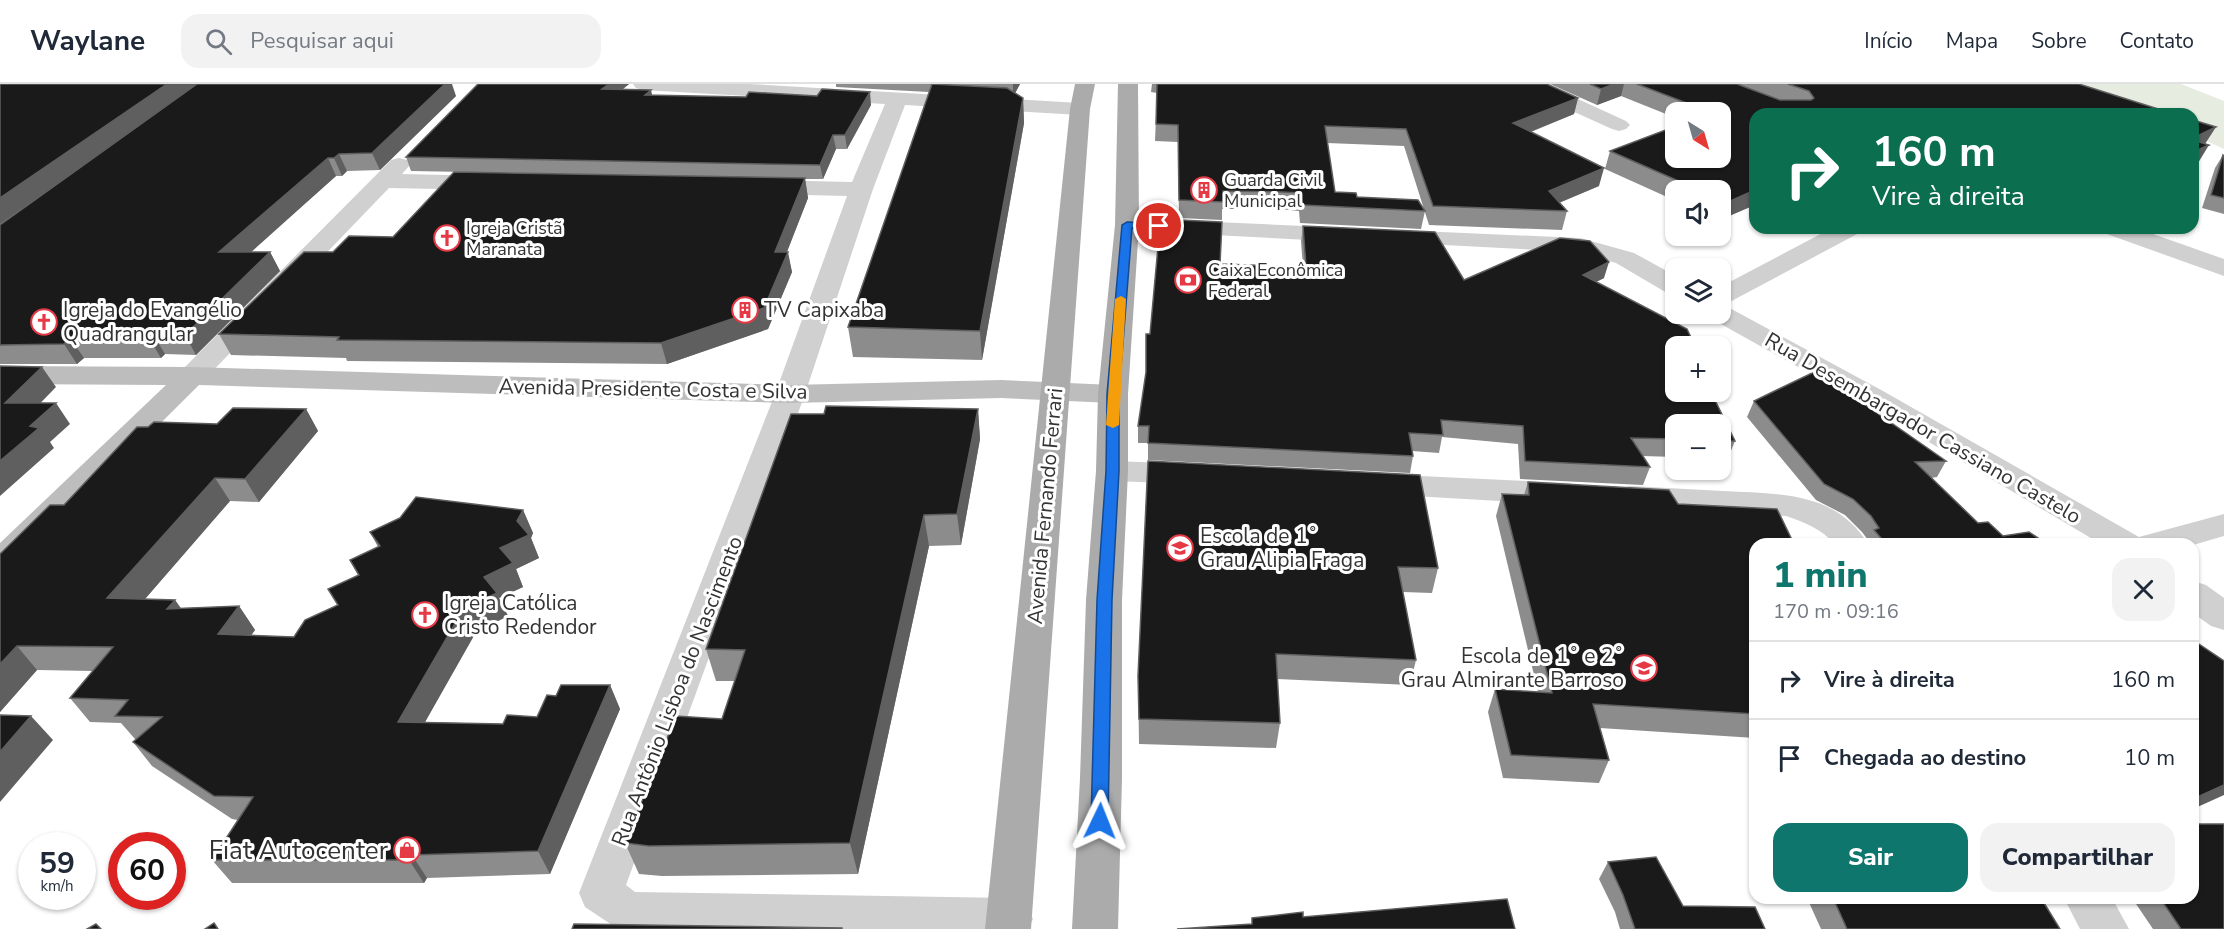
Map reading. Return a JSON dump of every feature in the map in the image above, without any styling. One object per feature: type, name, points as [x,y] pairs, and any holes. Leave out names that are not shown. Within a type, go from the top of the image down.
[{"type":"main road","name":"Avenida Fernando Ferrari","points":[[1009,924],[1080,109],[1085,84]]},
{"type":"main road","points":[[1095,929],[1101,777],[1104,600],[1112,471],[1113,394],[1127,225],[1128,84]]},
{"type":"street","points":[[643,84],[1080,109]]},
{"type":"street","points":[[1528,84],[1619,125]]},
{"type":"street","name":"Rua Antônio Lisboa do Nascimento","points":[[897,99],[861,189],[790,394],[601,893],[628,912],[1009,924]]},
{"type":"street","points":[[0,563],[192,376],[416,149]]},
{"type":"street","points":[[383,181],[514,183]]},
{"type":"street","points":[[741,187],[861,189]]},
{"type":"street","points":[[1127,225],[1580,244],[1625,258],[1665,281]]},
{"type":"street","points":[[1731,292],[1839,234]]},
{"type":"street","points":[[2130,234],[2224,268]]},
{"type":"street","name":"Rua Desembargador Cassiano Castelo","points":[[1731,318],[1873,397],[2116,538]]},
{"type":"street","name":"Avenida Presidente Costa e Silva","points":[[0,375],[192,376],[790,394],[1001,389],[1113,394]]},
{"type":"street","points":[[1112,471],[1220,476]]},
{"type":"street","points":[[1350,483],[1789,505],[1820,516],[1842,531],[1847,538]]},
{"type":"street","points":[[2175,538],[2224,525]]},
{"type":"street","points":[[2199,598],[2224,617]]},
{"type":"street","points":[[2090,904],[2106,929]]},
{"type":"shaded area","points":[[2072,84],[2181,84],[2224,101],[2224,149],[2199,138],[2199,108],[2138,108]]},
{"type":"building","points":[[0,84],[167,84],[0,198]]},
{"type":"building","points":[[197,84],[445,84],[372,153],[339,154],[334,158],[328,158],[219,252],[270,252],[185,335],[153,334],[149,338],[70,338],[64,344],[0,345],[0,225]]},
{"type":"building","points":[[478,84],[609,84],[602,89],[651,90],[645,95],[746,97],[749,92],[817,96],[822,89],[870,92],[845,135],[833,135],[820,165],[406,157]]},
{"type":"building","points":[[932,84],[1007,88],[1023,98],[980,331],[848,327]]},
{"type":"building","points":[[1157,84],[1547,84],[1578,98],[1513,123],[1604,168],[1549,191],[1567,211],[1433,206],[1406,129],[1325,126],[1335,192],[1356,193],[1357,197],[1418,200],[1425,211],[1302,205],[1301,193],[1282,192],[1223,191],[1223,202],[1179,200],[1178,125],[1156,124]]},
{"type":"building","points":[[1590,84],[1614,84],[1601,89]]},
{"type":"building","points":[[1637,84],[1737,84],[1780,100],[1811,100],[1814,98],[1809,91],[1788,84],[2079,84],[2155,108],[1749,108],[1749,193],[1731,201],[1731,180],[1676,180],[1610,151],[1665,130],[1665,168],[1731,168],[1731,102],[1684,102]]},
{"type":"building","points":[[2199,122],[2216,127],[2199,135]]},
{"type":"building","points":[[2199,142],[2209,145],[2199,149]]},
{"type":"building","points":[[2224,156],[2224,198],[2211,195]]},
{"type":"building","points":[[454,172],[805,178],[775,252],[788,252],[764,308],[661,343],[337,340],[339,337],[219,334],[304,252],[333,252],[349,236],[393,237]]},
{"type":"building","points":[[1179,220],[1222,222],[1220,264],[1306,267],[1303,226],[1435,232],[1464,280],[1560,238],[1590,241],[1609,262],[1583,275],[1665,318],[1665,324],[1677,324],[1687,329],[1690,336],[1665,336],[1665,402],[1716,402],[1722,414],[1665,414],[1665,439],[1631,438],[1650,467],[1525,461],[1523,426],[1441,420],[1443,435],[1409,433],[1413,456],[1148,443],[1149,426],[1138,426],[1146,372],[1146,334],[1150,334],[1159,236],[1180,238]]},
{"type":"building","points":[[0,366],[42,367],[5,403],[56,403],[30,426],[39,428],[0,461]]},
{"type":"building","points":[[1814,372],[1831,381],[1946,461],[1915,462],[1978,523],[1988,522],[2003,536],[2029,532],[2038,538],[1881,538],[1874,530],[1879,528],[1871,516],[1853,499],[1824,484],[1754,401]]},
{"type":"building","points":[[826,406],[978,409],[957,514],[924,515],[850,843],[649,846],[625,843],[676,716],[722,719],[745,650],[706,649],[791,414],[824,414]]},
{"type":"building","points":[[233,408],[306,409],[245,479],[215,478],[107,598],[175,600],[167,609],[239,606],[218,634],[294,637],[305,620],[338,605],[328,589],[359,575],[350,560],[380,546],[370,532],[400,518],[416,497],[523,510],[517,521],[529,535],[500,548],[513,563],[484,577],[497,593],[464,608],[398,722],[503,724],[507,715],[537,717],[547,695],[556,696],[561,685],[610,685],[538,851],[412,855],[409,860],[212,860],[253,797],[214,796],[133,742],[162,717],[115,716],[128,700],[70,698],[113,647],[17,646],[0,664],[0,554],[50,505],[64,505],[137,427],[148,427],[154,422],[217,424]]},
{"type":"building","points":[[1148,461],[1420,475],[1438,568],[1398,567],[1416,660],[1276,654],[1280,723],[1139,719],[1138,676]]},
{"type":"building","name":"Escola de 1˚ e 2˚ Grau Almirante Barroso","points":[[1528,482],[1669,490],[1678,504],[1777,509],[1791,538],[1749,538],[1749,714],[1593,704],[1609,760],[1511,755],[1495,689],[1552,693],[1502,494],[1529,495]]},
{"type":"building","points":[[2199,644],[2224,661],[2224,785],[2199,796]]},
{"type":"building","points":[[0,715],[31,716],[0,752]]},
{"type":"building","points":[[2199,824],[2224,824],[2224,929],[2181,929],[2164,904],[2199,904]]},
{"type":"building","points":[[1656,857],[1683,906],[1755,907],[1765,929],[1635,929],[1608,862]]},
{"type":"building","points":[[1507,899],[1515,929],[1177,929],[1252,924],[1252,918],[1303,912],[1303,917]]},
{"type":"building","points":[[1836,904],[2045,904],[2060,929],[1847,929]]},
{"type":"building","points":[[214,923],[218,929],[205,929]]},
{"type":"building","points":[[96,924],[101,929],[87,929]]},
{"type":"building","points":[[574,924],[842,928],[842,929],[572,929]]},
{"type":"slow traffic","points":[[1113,425],[1113,394],[1121,299]]},
{"type":"place","name":"Guarda Civil Municipal","points":[[1204,190]]},
{"type":"place","name":"Igreja Cristã Maranata","points":[[447,238]]},
{"type":"place","name":"Caixa Econômica Federal","points":[[1188,280]]},
{"type":"place","name":"TV Capixaba","points":[[745,310]]},
{"type":"place","name":"Igreja do Evangélio Quadrangular","points":[[44,322]]},
{"type":"place","name":"Escola de 1˚ Grau Alipia Fraga","points":[[1180,548]]},
{"type":"place","name":"Igreja Católica Cristo Redendor","points":[[425,615]]},
{"type":"place","name":"Escola de 1˚ e 2˚ Grau Almirante Barroso","points":[[1644,668]]},
{"type":"place","name":"Fiat Autocenter","points":[[407,850]]},
{"type":"route","points":[[1100,821],[1104,600],[1112,471],[1113,394],[1127,225],[1159,226]]}]
